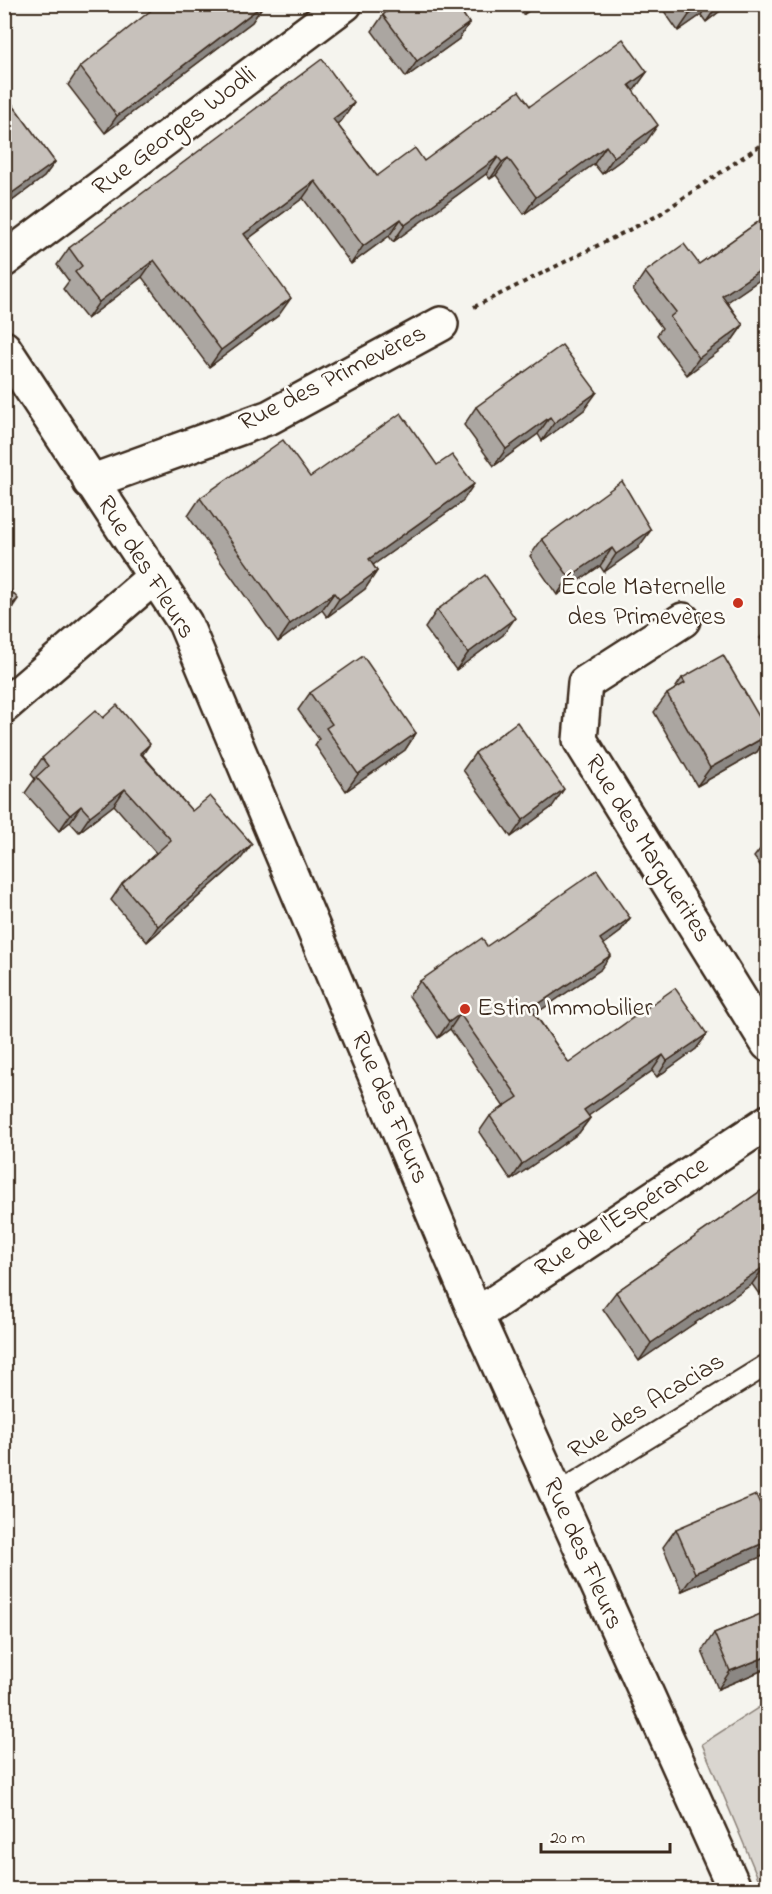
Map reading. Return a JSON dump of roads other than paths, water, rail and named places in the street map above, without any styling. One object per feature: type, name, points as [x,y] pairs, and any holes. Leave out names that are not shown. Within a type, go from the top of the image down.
[{"type":"street","name":"Rue Georges Wodli","points":[[4,260],[345,4]]},
{"type":"street","name":"Rue des Primevères","points":[[90,482],[270,417],[441,324]]},
{"type":"street","name":"Rue des Fleurs","points":[[4,348],[153,578],[185,623],[476,1315],[555,1495],[735,1890]]},
{"type":"street","points":[[4,706],[153,578]]},
{"type":"street","name":"Rue des Marguerites","points":[[683,620],[585,683],[580,740],[768,1044]]},
{"type":"street","name":"Rue de l'Espérance","points":[[476,1315],[768,1122]]},
{"type":"lane","name":"Rue des Acacias","points":[[555,1495],[768,1364]]},
{"type":"place","name":"École Maternelle des Primevères","points":[[738,603]]},
{"type":"place","name":"Estim Immobilier","points":[[465,1009]]}]
